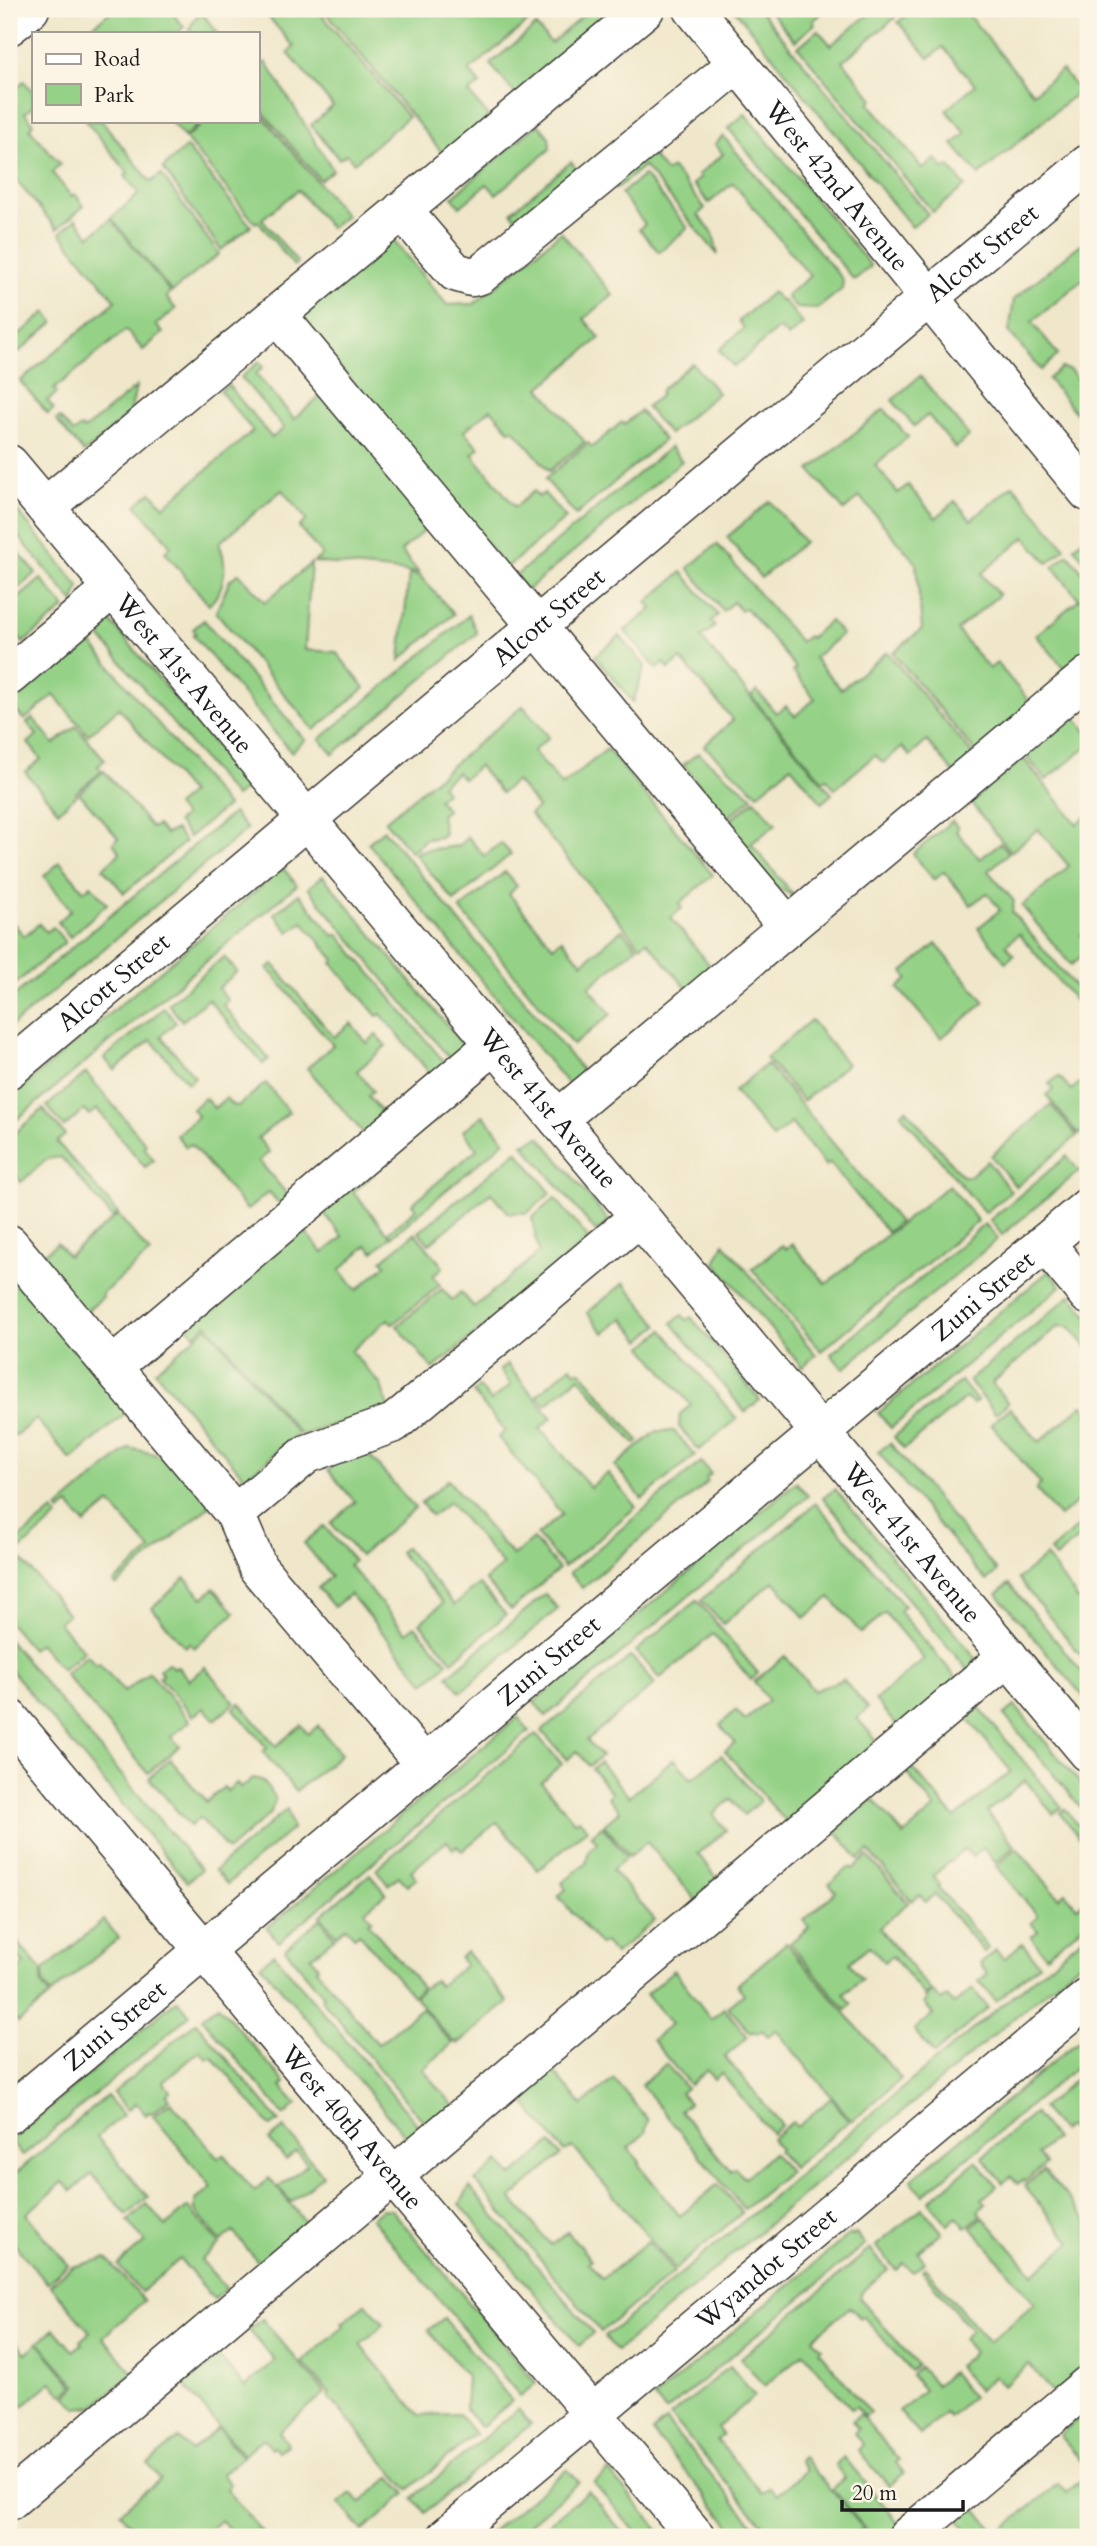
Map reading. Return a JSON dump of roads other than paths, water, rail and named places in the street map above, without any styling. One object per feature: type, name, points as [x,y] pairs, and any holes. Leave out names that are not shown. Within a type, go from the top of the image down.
[{"type":"street","points":[[9,26],[30,9]]},
{"type":"street","points":[[45,507],[645,9]]},
{"type":"street","name":"West 42nd Avenue","points":[[693,9],[1088,492]]},
{"type":"street","points":[[402,210],[455,272],[472,277],[480,275],[737,63]]},
{"type":"street","name":"Alcott Street","points":[[9,1069],[1088,164]]},
{"type":"street","points":[[277,315],[788,927]]},
{"type":"street","name":"West 41st Avenue","points":[[9,464],[1088,1752]]},
{"type":"street","points":[[9,676],[113,588]]},
{"type":"street","points":[[558,1119],[1088,676]]},
{"type":"street","points":[[112,1367],[495,1044]]},
{"type":"street","name":"Zuni Street","points":[[9,2114],[1088,1207]]},
{"type":"street","points":[[235,1514],[307,1454],[394,1423],[639,1217]]},
{"type":"street","points":[[1045,1243],[1088,1295]]},
{"type":"street","points":[[9,1244],[235,1514],[258,1568],[424,1764]]},
{"type":"street","points":[[9,2501],[1008,1656]]},
{"type":"street","name":"West 40th Avenue","points":[[9,1718],[696,2537]]},
{"type":"street","name":"Wyandot Street","points":[[446,2537],[1088,1998]]},
{"type":"street","points":[[906,2537],[1088,2385]]}]
